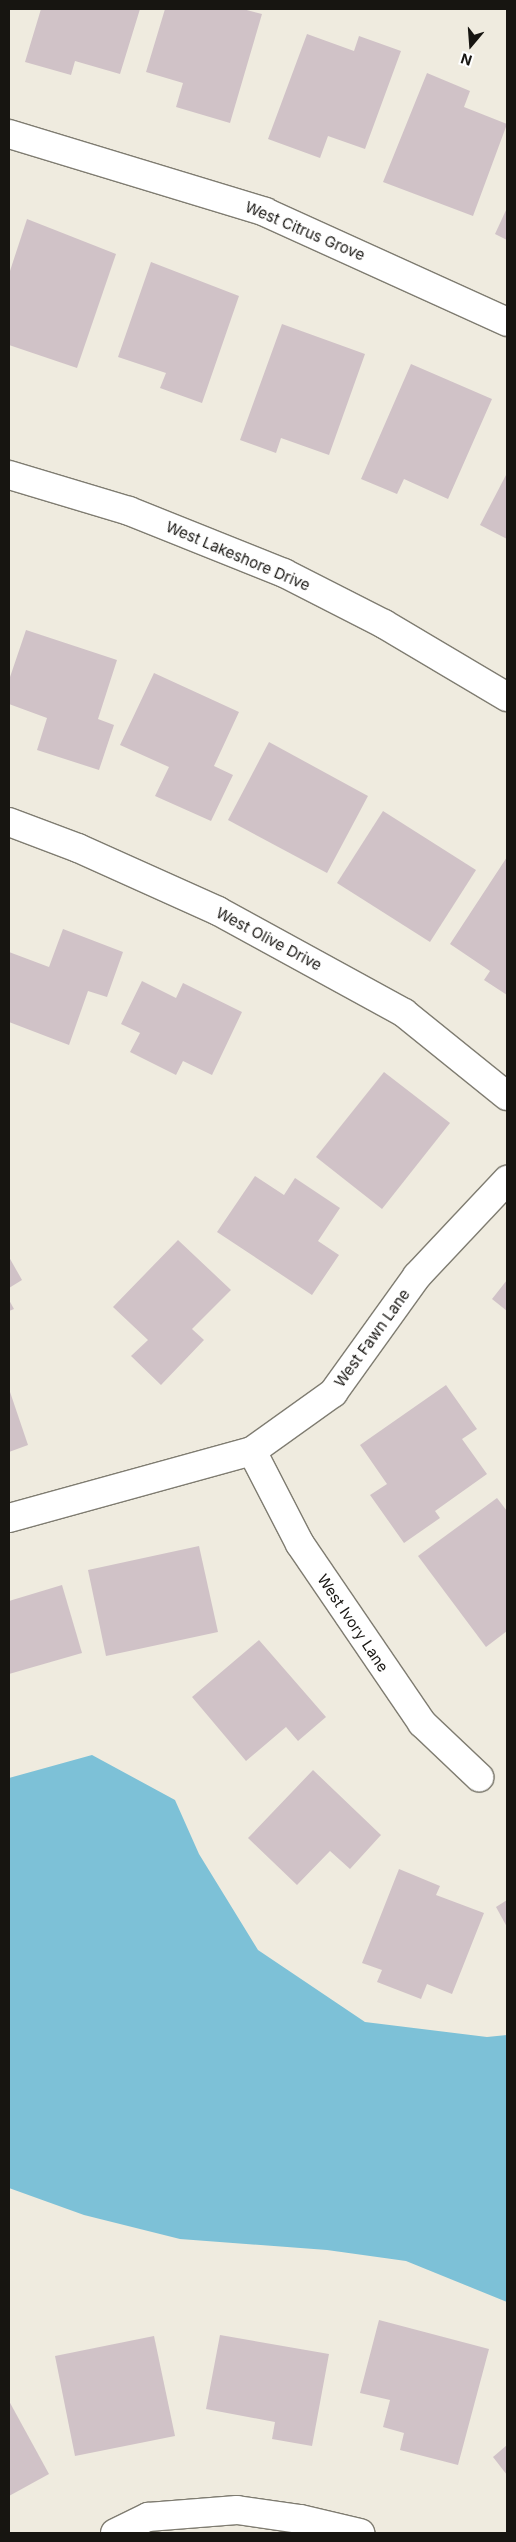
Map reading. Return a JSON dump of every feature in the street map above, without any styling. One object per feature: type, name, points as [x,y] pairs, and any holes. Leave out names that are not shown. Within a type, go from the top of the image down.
[{"type":"street","name":"West Citrus Grove","points":[[9,134],[265,212],[507,322]]},
{"type":"street","name":"West Lakeshore Drive","points":[[9,475],[129,511],[284,572],[384,624],[507,697]]},
{"type":"street","name":"West Olive Drive","points":[[9,822],[78,848],[218,911],[404,1012],[507,1096]]},
{"type":"street","name":"West Fawn Lane","points":[[9,1518],[252,1451],[333,1393],[417,1276],[507,1180]]},
{"type":"street","name":"West Ivory Lane","points":[[252,1451],[300,1544],[422,1724],[479,1777]]},
{"type":"street","points":[[115,2533],[148,2518],[237,2510],[300,2519],[360,2533]]},
{"type":"water","points":[[92,1755],[175,1800],[199,1854],[258,1950],[365,2022],[487,2037],[507,2035],[507,2302],[406,2261],[327,2250],[180,2239],[84,2215],[9,2188],[9,1778]]},
{"type":"building","points":[[41,9],[140,9],[120,74],[75,61],[71,75],[25,62]]},
{"type":"building","points":[[165,9],[243,9],[262,14],[230,123],[176,107],[183,83],[146,72]]},
{"type":"building","points":[[307,34],[354,51],[359,36],[401,51],[365,149],[328,136],[320,158],[268,139]]},
{"type":"building","points":[[427,73],[470,91],[464,107],[507,124],[473,216],[383,182]]},
{"type":"building","points":[[507,208],[507,240],[495,234]]},
{"type":"building","points":[[27,219],[116,254],[77,368],[9,345],[9,274]]},
{"type":"building","points":[[151,262],[239,296],[202,403],[160,388],[166,373],[118,357]]},
{"type":"building","points":[[282,324],[365,354],[329,455],[281,438],[276,453],[240,440]]},
{"type":"building","points":[[411,364],[492,399],[448,499],[404,479],[397,494],[361,479]]},
{"type":"building","points":[[507,475],[507,539],[480,525]]},
{"type":"building","points":[[26,630],[117,660],[98,719],[114,725],[99,770],[37,750],[47,718],[9,704],[9,680]]},
{"type":"building","points":[[154,673],[239,712],[214,766],[233,775],[211,821],[155,796],[169,767],[120,745]]},
{"type":"building","points":[[269,742],[368,796],[327,873],[228,820]]},
{"type":"building","points":[[383,811],[476,870],[430,942],[337,883]]},
{"type":"building","points":[[507,857],[507,995],[484,980],[490,971],[450,944]]},
{"type":"building","points":[[63,929],[123,952],[107,997],[88,991],[69,1045],[9,1022],[9,952],[49,967]]},
{"type":"building","points":[[142,981],[176,998],[183,983],[242,1012],[212,1075],[183,1061],[176,1075],[130,1052],[140,1033],[121,1024]]},
{"type":"building","points":[[384,1072],[450,1123],[382,1209],[316,1157]]},
{"type":"building","points":[[255,1176],[284,1195],[295,1178],[340,1208],[318,1241],[339,1255],[312,1295],[217,1232]]},
{"type":"building","points":[[178,1240],[231,1290],[192,1329],[204,1340],[161,1385],[131,1356],[148,1340],[113,1307]]},
{"type":"building","points":[[9,1257],[22,1280],[9,1288]]},
{"type":"building","points":[[507,1280],[507,1311],[492,1299]]},
{"type":"building","points":[[9,1300],[14,1309],[9,1311]]},
{"type":"building","points":[[446,1385],[477,1429],[462,1439],[487,1474],[435,1511],[440,1518],[404,1543],[370,1495],[387,1484],[360,1445]]},
{"type":"building","points":[[9,1389],[28,1445],[9,1452]]},
{"type":"building","points":[[497,1498],[507,1511],[507,1631],[486,1647],[418,1556]]},
{"type":"building","points":[[199,1546],[218,1632],[106,1656],[88,1570]]},
{"type":"building","points":[[62,1585],[82,1653],[9,1674],[9,1601]]},
{"type":"building","points":[[259,1640],[326,1717],[298,1741],[286,1727],[246,1761],[192,1697]]},
{"type":"building","points":[[313,1770],[381,1835],[350,1869],[330,1851],[297,1885],[248,1838]]},
{"type":"building","points":[[399,1869],[440,1886],[436,1895],[484,1913],[452,1994],[427,1984],[421,1999],[377,1982],[382,1970],[362,1963]]},
{"type":"building","points":[[507,1900],[507,1927],[496,1907]]},
{"type":"building","points":[[379,2320],[489,2349],[458,2465],[400,2450],[404,2433],[383,2427],[390,2400],[360,2393]]},
{"type":"building","points":[[220,2335],[329,2354],[312,2446],[272,2439],[275,2422],[206,2409]]},
{"type":"building","points":[[154,2336],[175,2436],[75,2456],[55,2356]]},
{"type":"building","points":[[9,2401],[49,2474],[9,2496]]},
{"type":"building","points":[[507,2445],[507,2475],[493,2457]]}]
